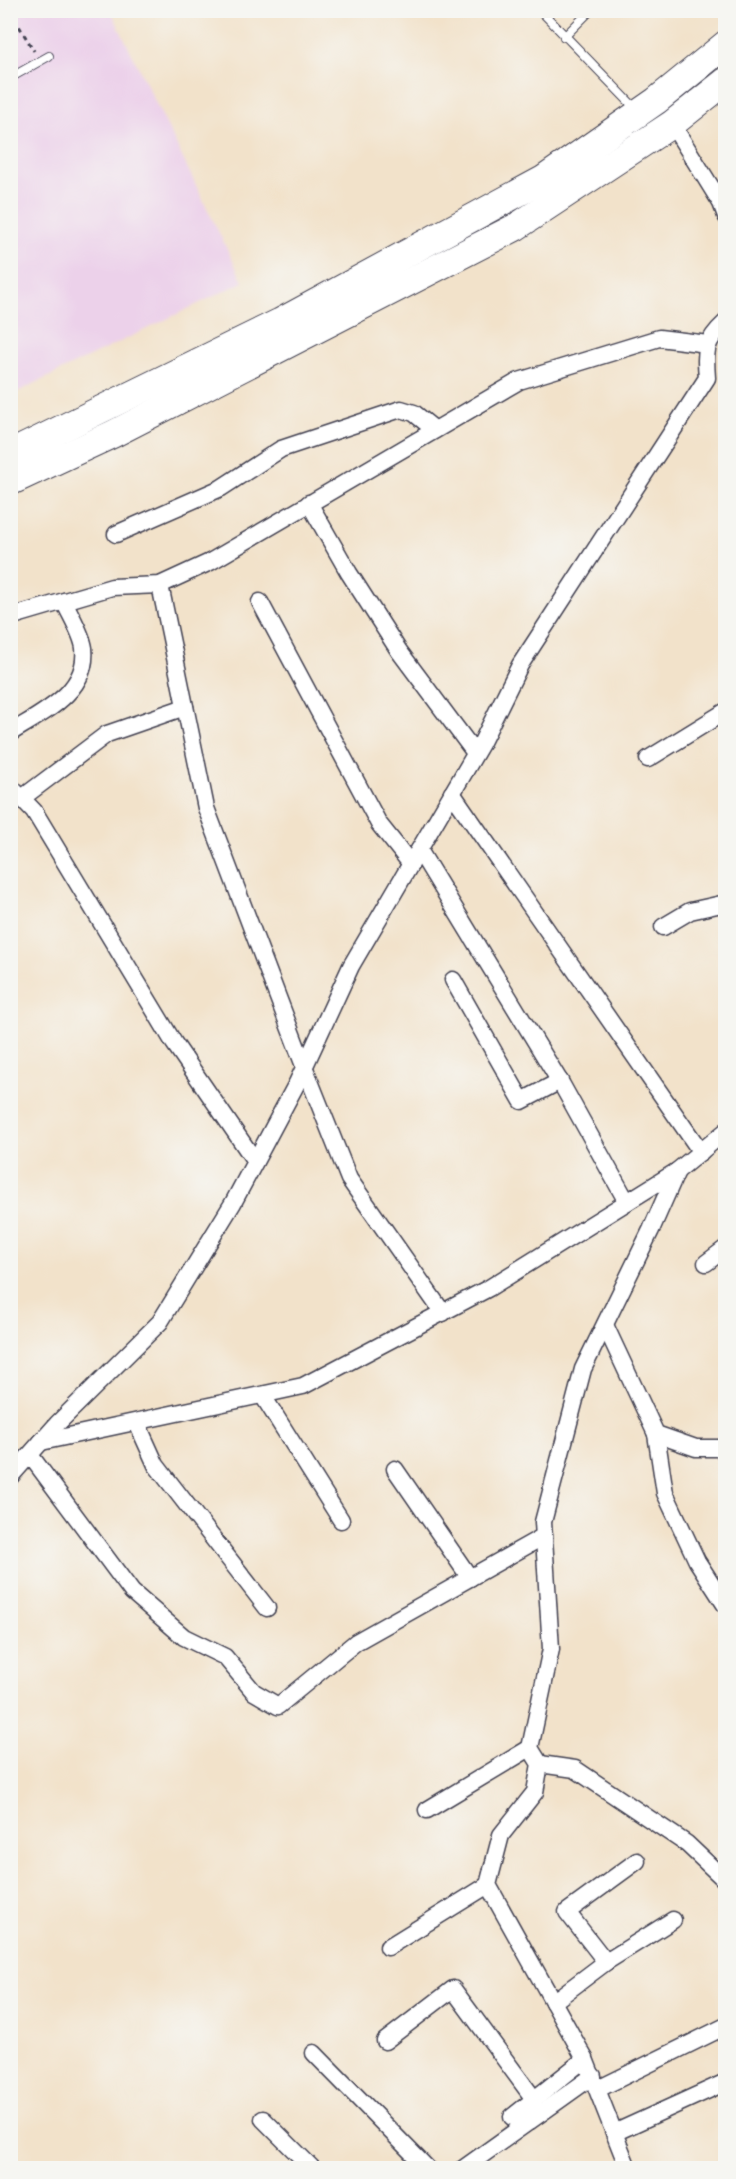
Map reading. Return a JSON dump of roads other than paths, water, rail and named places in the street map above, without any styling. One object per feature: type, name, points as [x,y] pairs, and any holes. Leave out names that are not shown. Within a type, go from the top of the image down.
[{"type":"highway","points":[[10,482],[376,284],[544,179],[648,107],[726,44]]},
{"type":"highway","points":[[376,284],[516,227],[672,124],[726,81]]},
{"type":"highway","points":[[648,107],[672,124]]},
{"type":"highway","points":[[10,454],[286,333]]},
{"type":"street","points":[[672,124],[721,203],[726,216]]},
{"type":"street","points":[[10,1477],[160,1322],[233,1203],[304,1066],[351,966],[475,753],[520,665],[707,378],[705,350],[713,333],[726,322]]},
{"type":"street","points":[[10,617],[112,587],[160,585],[210,562],[519,381],[659,338],[708,344]]},
{"type":"street","points":[[116,534],[221,488],[280,449],[401,409],[414,414],[435,430]]},
{"type":"street","points":[[309,503],[399,651],[475,753]]},
{"type":"street","points":[[160,585],[206,808],[304,1066],[349,1179],[442,1313]]},
{"type":"street","points":[[10,733],[59,702],[81,678],[84,647],[64,601]]},
{"type":"street","points":[[260,602],[379,824],[415,857],[560,1081],[627,1202]]},
{"type":"street","points":[[185,706],[107,734],[16,792],[34,811],[174,1043],[255,1161]]},
{"type":"street","points":[[648,759],[726,711]]},
{"type":"street","points":[[42,1442],[303,1386],[489,1288],[677,1171],[716,1142],[452,793]]},
{"type":"street","points":[[663,927],[690,911],[726,903]]},
{"type":"street","points":[[453,980],[522,1101],[560,1081]]},
{"type":"street","points":[[388,1947],[488,1885],[501,1835],[535,1792],[540,1764],[530,1748],[551,1649],[543,1522],[583,1369],[677,1171]]},
{"type":"street","points":[[706,1263],[726,1248]]},
{"type":"street","points":[[604,1325],[656,1434],[665,1493],[697,1561],[726,1606]]},
{"type":"street","points":[[263,1396],[341,1520]]},
{"type":"street","points":[[137,1423],[156,1465],[267,1608]]},
{"type":"street","points":[[656,1434],[696,1448],[726,1448]]},
{"type":"street","points":[[30,1455],[132,1592],[184,1637],[225,1658],[254,1692],[278,1706],[356,1642],[544,1536]]},
{"type":"street","points":[[395,1469],[470,1578]]},
{"type":"street","points":[[427,1810],[530,1748]]},
{"type":"street","points":[[540,1764],[575,1769],[687,1844],[726,1881]]},
{"type":"street","points":[[606,1962],[567,1912],[637,1861]]},
{"type":"street","points":[[488,1885],[585,2059],[628,2169]]},
{"type":"street","points":[[553,2002],[606,1962],[673,1920]]},
{"type":"street","points":[[385,2041],[453,1989],[534,2099]]},
{"type":"street","points":[[464,2169],[595,2082],[726,2026]]},
{"type":"street","points":[[314,2053],[427,2169]]},
{"type":"street","points":[[512,2117],[585,2059]]},
{"type":"street","points":[[614,2133],[726,2082]]},
{"type":"street","points":[[263,2119],[312,2169]]},
{"type":"lane","points":[[540,10],[564,37],[648,107]]},
{"type":"lane","points":[[564,37],[591,10]]},
{"type":"lane","points":[[10,78],[49,56]]}]
